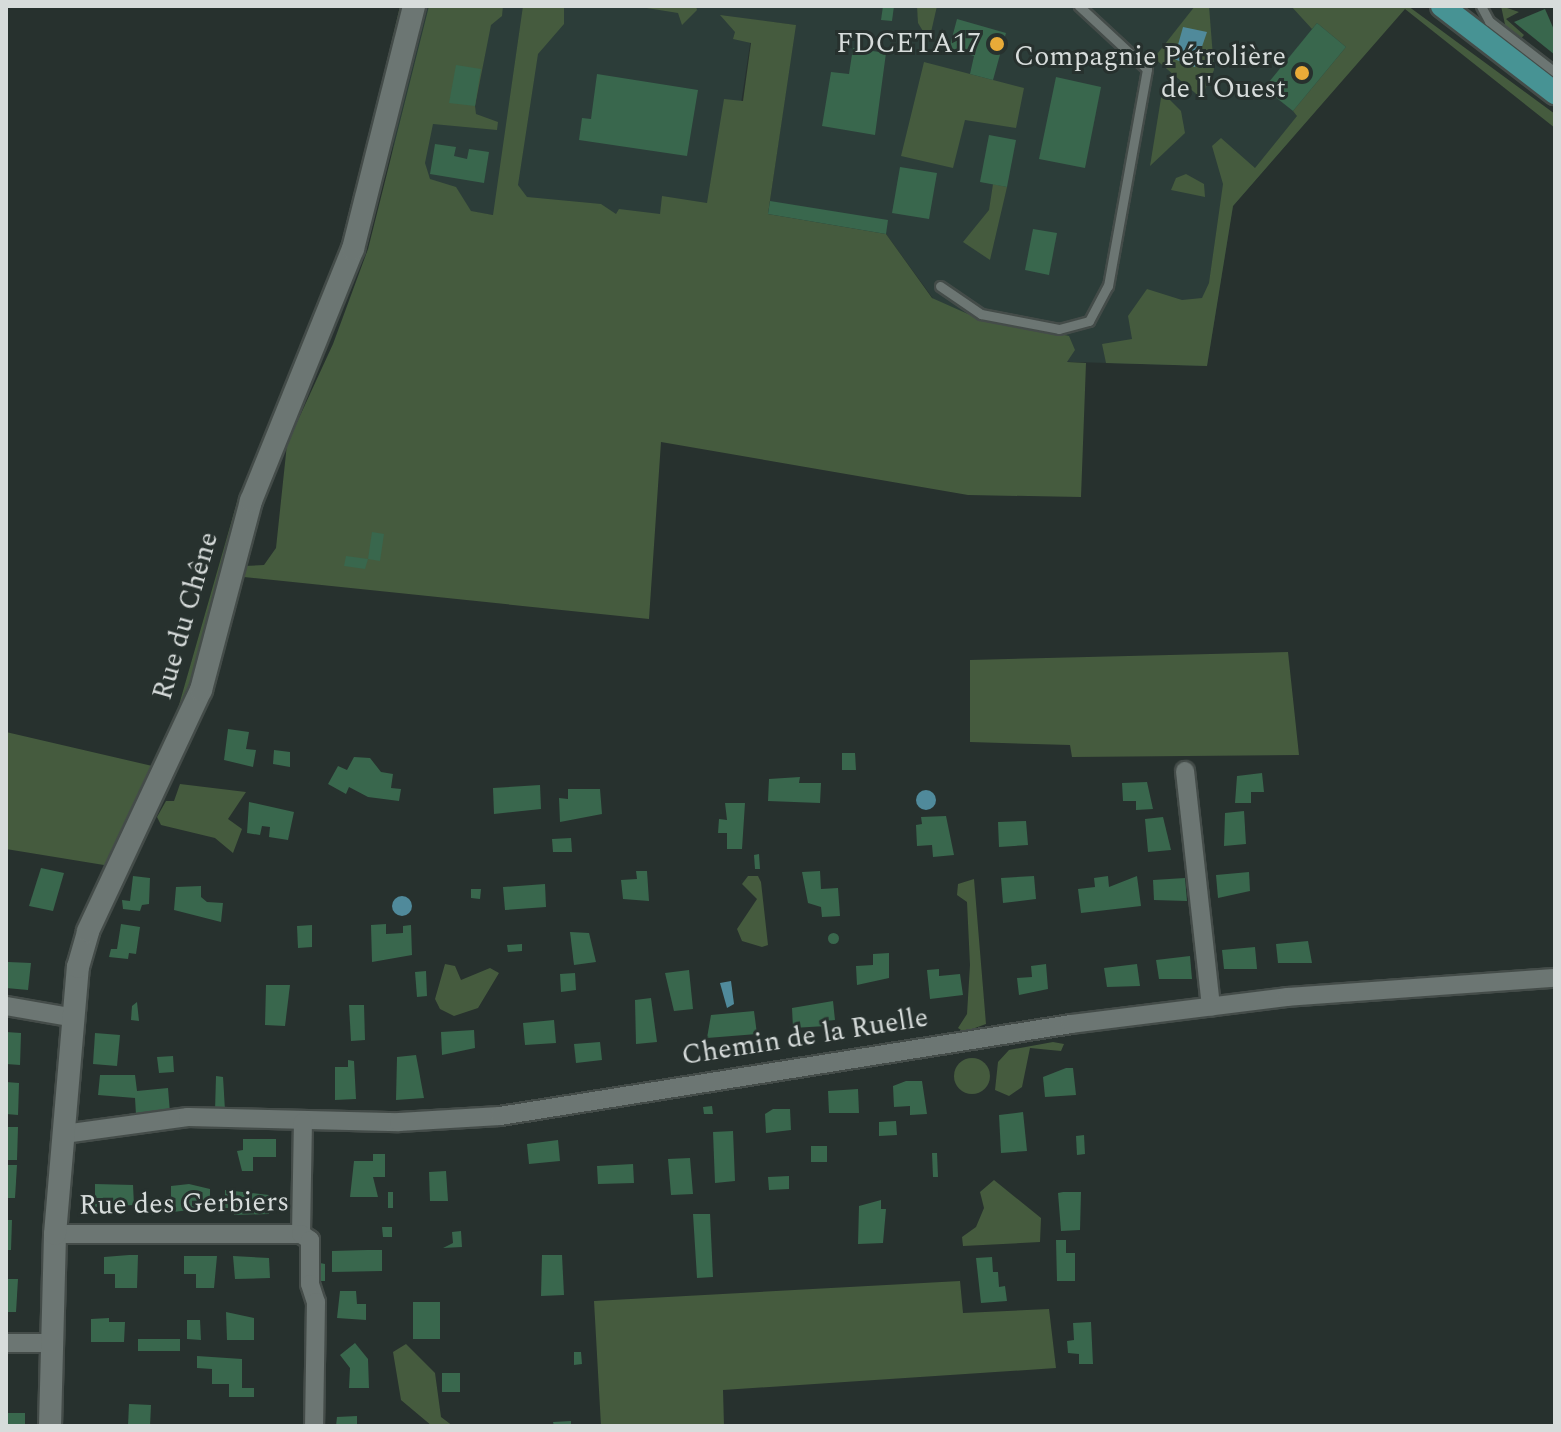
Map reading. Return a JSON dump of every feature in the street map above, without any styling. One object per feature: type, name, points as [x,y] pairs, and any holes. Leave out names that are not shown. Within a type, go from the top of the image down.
[{"type":"main road","points":[[1450,7],[1555,93]]},
{"type":"street","name":"Rue du Chêne","points":[[50,1426],[55,1234],[70,1017],[88,931],[201,690],[251,501],[353,249],[414,6]]},
{"type":"street","points":[[1185,771],[1211,1007]]},
{"type":"street","name":"Chemin de la Ruelle","points":[[64,1134],[188,1117],[303,1122],[500,1116],[789,1065],[1211,1007],[1555,978]]},
{"type":"street","points":[[6,1006],[70,1017]]},
{"type":"street","name":"Rue des Gerbiers","points":[[55,1234],[301,1234],[303,1122]]},
{"type":"street","points":[[301,1234],[310,1240],[310,1284],[316,1302],[314,1426]]},
{"type":"street","points":[[6,1343],[52,1343]]},
{"type":"lane","points":[[940,286],[981,314],[1059,329],[1089,321],[1108,286],[1147,69],[1079,6]]},
{"type":"lane","points":[[1481,6],[1489,21],[1555,72]]},
{"type":"shaded area","points":[[417,6],[1405,8],[1233,206],[1207,366],[977,359],[886,234],[768,214],[795,25],[736,18],[751,38],[719,248],[384,199]]},
{"type":"green space","points":[[400,6],[408,6],[349,247],[255,473],[192,695],[161,769],[110,866],[6,849],[6,732],[161,768],[237,502],[347,229]]},
{"type":"green space","points":[[429,6],[503,6],[502,16],[491,25],[475,106],[476,114],[498,122],[497,130],[433,124],[425,163],[430,179],[456,187],[471,211],[493,215],[523,6],[564,6],[564,24],[538,54],[518,185],[527,197],[601,204],[616,214],[619,209],[660,214],[662,196],[707,203],[724,99],[743,101],[751,43],[733,39],[735,32],[720,15],[796,25],[768,214],[886,234],[932,298],[968,314],[1069,336],[1075,350],[1067,362],[1086,363],[1081,497],[968,495],[661,442],[649,619],[244,577],[244,566],[264,565],[276,548],[287,444],[333,344],[368,249]]},
{"type":"green space","points":[[634,6],[696,6],[697,10],[682,25],[678,13]]},
{"type":"green space","points":[[917,6],[937,6],[929,41],[918,23]]},
{"type":"green space","points":[[1195,6],[1209,6],[1214,70],[1201,98],[1154,58]]},
{"type":"green space","points":[[1291,6],[1408,6],[1555,114],[1555,128],[1405,9],[1233,206],[1207,366],[1106,363],[1102,344],[1132,339],[1128,316],[1147,289],[1182,300],[1202,298],[1209,283],[1223,184],[1212,146],[1221,138],[1255,168],[1297,116],[1293,111],[1346,47],[1317,23],[1312,29]]},
{"type":"green space","points":[[1501,6],[1519,12],[1506,19],[1524,35],[1519,41],[1506,29]]},
{"type":"green space","points":[[924,62],[1024,88],[1016,128],[965,120],[953,168],[901,156]]},
{"type":"green space","points":[[1162,92],[1181,111],[1185,133],[1150,166]]},
{"type":"green space","points":[[1186,174],[1204,184],[1205,197],[1171,190],[1176,178]]},
{"type":"green space","points":[[993,184],[1007,187],[990,260],[963,242],[989,210]]},
{"type":"green space","points":[[1288,652],[1299,755],[1072,757],[1070,745],[970,742],[970,660]]},
{"type":"green space","points":[[180,784],[246,792],[228,819],[242,829],[233,853],[215,838],[161,825],[157,817],[166,801],[174,801]]},
{"type":"green space","points":[[748,876],[758,876],[761,882],[768,945],[762,947],[742,941],[737,929],[757,899],[742,884]]},
{"type":"green space","points":[[974,879],[986,1024],[964,1032],[958,1028],[967,1014],[970,965],[967,902],[957,895],[958,884]]},
{"type":"green space","points":[[445,964],[455,966],[461,980],[490,968],[499,973],[478,1008],[454,1016],[440,1009],[435,999]]},
{"type":"green space","points":[[1053,1042],[1064,1044],[1061,1051],[1030,1048],[1022,1087],[1009,1096],[995,1090],[998,1062],[1009,1050]]},
{"type":"green space","points":[[972,1058],[985,1063],[990,1076],[985,1089],[972,1094],[959,1089],[954,1076],[959,1063]]},
{"type":"green space","points":[[994,1180],[1041,1218],[1040,1242],[963,1246],[962,1237],[976,1227],[984,1208],[980,1192]]},
{"type":"green space","points":[[960,1281],[963,1313],[1049,1309],[1056,1368],[723,1390],[724,1426],[601,1426],[594,1301]]},
{"type":"green space","points":[[406,1344],[435,1373],[441,1417],[453,1426],[432,1426],[401,1400],[393,1352]]},
{"type":"water","points":[[1183,27],[1207,32],[1195,67],[1174,59]]},
{"type":"water","points":[[926,790],[933,793],[936,800],[933,807],[926,810],[919,807],[916,800],[919,793]]},
{"type":"water","points":[[402,896],[409,899],[412,906],[409,913],[402,916],[395,913],[392,906],[395,899]]},
{"type":"water","points":[[731,981],[734,1004],[727,1008],[720,983]]},
{"type":"building","points":[[883,6],[894,6],[892,21],[881,20]]},
{"type":"building","points":[[1545,9],[1555,32],[1555,55],[1514,22]]},
{"type":"building","points":[[957,19],[1006,33],[993,80],[970,74],[974,56],[949,49]]},
{"type":"building","points":[[1317,23],[1346,47],[1293,111],[1264,88]]},
{"type":"building","points":[[853,48],[886,53],[875,135],[822,126],[831,72],[849,74]]},
{"type":"building","points":[[456,65],[481,69],[475,106],[449,103]]},
{"type":"building","points":[[597,74],[698,90],[687,156],[579,140],[582,118],[591,119]]},
{"type":"building","points":[[1056,77],[1101,87],[1085,168],[1039,159]]},
{"type":"building","points":[[989,135],[1016,140],[1007,187],[980,182]]},
{"type":"building","points":[[435,144],[456,147],[454,156],[467,159],[469,149],[489,152],[484,183],[430,174]]},
{"type":"building","points":[[900,167],[937,173],[929,219],[892,213]]},
{"type":"building","points":[[770,201],[888,220],[886,234],[768,214]]},
{"type":"building","points":[[1033,229],[1057,233],[1049,275],[1025,270]]},
{"type":"building","points":[[372,532],[384,534],[380,561],[368,559]]},
{"type":"building","points":[[346,556],[368,559],[365,569],[344,566]]},
{"type":"building","points":[[228,729],[249,732],[246,749],[256,750],[253,767],[224,760]]},
{"type":"building","points":[[274,750],[290,752],[290,767],[273,764]]},
{"type":"building","points":[[842,753],[855,753],[856,770],[842,770]]},
{"type":"building","points":[[354,757],[370,758],[381,772],[393,774],[391,788],[401,789],[399,801],[368,797],[349,787],[346,794],[328,784],[338,766],[347,770]]},
{"type":"building","points":[[1262,773],[1264,792],[1251,792],[1251,803],[1235,803],[1237,776]]},
{"type":"building","points":[[800,777],[799,783],[821,783],[820,803],[768,801],[769,779]]},
{"type":"building","points":[[1147,782],[1153,809],[1136,810],[1136,801],[1123,801],[1122,783]]},
{"type":"building","points":[[540,785],[541,809],[494,814],[493,788]]},
{"type":"building","points":[[568,789],[600,789],[602,814],[560,822],[559,798],[568,799]]},
{"type":"building","points":[[249,802],[294,812],[288,840],[269,837],[270,827],[262,826],[260,835],[247,833]]},
{"type":"building","points":[[725,803],[745,803],[742,849],[727,849],[727,833],[718,833],[719,819],[727,820]]},
{"type":"building","points":[[1244,811],[1246,844],[1224,846],[1225,813]]},
{"type":"building","points":[[946,816],[954,855],[933,857],[932,845],[917,846],[916,825],[922,824],[921,817]]},
{"type":"building","points":[[1163,817],[1171,850],[1148,852],[1145,819]]},
{"type":"building","points":[[1026,821],[1028,845],[999,847],[998,822]]},
{"type":"building","points":[[571,838],[572,852],[553,852],[552,839]]},
{"type":"building","points":[[759,854],[760,869],[755,869],[754,855]]},
{"type":"building","points":[[41,868],[64,873],[53,911],[29,906]]},
{"type":"building","points":[[636,871],[647,871],[649,901],[623,899],[621,880],[637,879]]},
{"type":"building","points":[[820,871],[821,889],[838,888],[840,916],[822,917],[821,907],[808,903],[802,872]]},
{"type":"building","points":[[1249,872],[1250,891],[1218,898],[1216,875]]},
{"type":"building","points":[[133,876],[150,878],[149,904],[142,905],[140,911],[123,909],[122,900],[130,901]]},
{"type":"building","points":[[1034,876],[1036,899],[1003,903],[1001,878]]},
{"type":"building","points":[[1108,876],[1109,887],[1137,876],[1141,906],[1081,913],[1078,889],[1095,887],[1094,878]]},
{"type":"building","points":[[1185,878],[1187,901],[1154,900],[1153,880]]},
{"type":"building","points":[[545,884],[546,907],[505,910],[503,887]]},
{"type":"building","points":[[201,886],[201,897],[207,902],[223,903],[221,922],[174,910],[176,887]]},
{"type":"building","points":[[471,889],[481,889],[480,899],[471,898]]},
{"type":"building","points":[[121,924],[140,927],[136,954],[129,953],[128,959],[109,957],[111,949],[117,949]]},
{"type":"building","points":[[386,924],[386,934],[403,933],[403,926],[411,925],[412,955],[372,962],[371,925]]},
{"type":"building","points":[[312,925],[312,947],[298,948],[297,926]]},
{"type":"building","points":[[570,932],[589,933],[596,962],[574,965]]},
{"type":"building","points":[[833,932],[839,938],[833,944],[827,938]]},
{"type":"building","points":[[1308,941],[1312,963],[1278,963],[1276,944]]},
{"type":"building","points":[[522,944],[522,951],[508,952],[507,945]]},
{"type":"building","points":[[1255,947],[1257,969],[1224,969],[1222,950]]},
{"type":"building","points":[[889,953],[889,978],[857,985],[856,966],[873,965],[873,954]]},
{"type":"building","points":[[1190,956],[1192,979],[1159,979],[1156,960]]},
{"type":"building","points":[[8,962],[31,963],[28,990],[6,988]]},
{"type":"building","points":[[1046,964],[1048,989],[1019,995],[1017,978],[1032,977],[1031,966]]},
{"type":"building","points":[[1137,964],[1140,986],[1107,987],[1104,968]]},
{"type":"building","points":[[939,969],[939,976],[960,974],[963,995],[930,999],[927,970]]},
{"type":"building","points":[[689,970],[693,1009],[674,1011],[665,973]]},
{"type":"building","points":[[426,971],[427,996],[417,997],[415,972]]},
{"type":"building","points":[[575,973],[576,990],[561,992],[560,974]]},
{"type":"building","points":[[266,985],[290,985],[285,1026],[265,1025]]},
{"type":"building","points":[[651,998],[657,1042],[636,1044],[635,1000]]},
{"type":"building","points":[[833,1001],[835,1020],[825,1021],[826,1026],[793,1028],[792,1008]]},
{"type":"building","points":[[137,1002],[139,1021],[131,1020],[132,1006]]},
{"type":"building","points":[[349,1005],[364,1005],[365,1040],[351,1041]]},
{"type":"building","points":[[754,1011],[757,1034],[707,1038],[711,1015]]},
{"type":"building","points":[[554,1020],[556,1043],[525,1045],[523,1023]]},
{"type":"building","points":[[474,1030],[475,1048],[442,1055],[441,1032]]},
{"type":"building","points":[[6,1032],[21,1033],[20,1065],[6,1064]]},
{"type":"building","points":[[95,1033],[120,1035],[117,1066],[93,1064]]},
{"type":"building","points":[[600,1042],[602,1060],[576,1063],[574,1044]]},
{"type":"building","points":[[416,1055],[424,1098],[396,1100],[397,1057]]},
{"type":"building","points":[[173,1056],[174,1072],[159,1073],[157,1057]]},
{"type":"building","points":[[348,1060],[354,1061],[356,1099],[335,1100],[335,1067],[348,1067]]},
{"type":"building","points":[[1073,1068],[1076,1095],[1045,1097],[1043,1077]]},
{"type":"building","points":[[100,1075],[135,1075],[137,1091],[168,1088],[170,1113],[136,1115],[135,1098],[98,1095]]},
{"type":"building","points":[[216,1076],[223,1077],[225,1110],[215,1111]]},
{"type":"building","points":[[906,1081],[922,1081],[927,1114],[910,1115],[910,1106],[894,1107],[893,1086]]},
{"type":"building","points":[[6,1082],[19,1083],[18,1115],[6,1114]]},
{"type":"building","points":[[858,1089],[859,1113],[829,1113],[828,1091]]},
{"type":"building","points":[[712,1106],[713,1114],[704,1114],[703,1107]]},
{"type":"building","points":[[773,1109],[790,1109],[791,1130],[766,1133],[765,1114]]},
{"type":"building","points":[[1023,1112],[1027,1151],[1001,1153],[999,1115]]},
{"type":"building","points":[[896,1121],[897,1135],[879,1136],[879,1122]]},
{"type":"building","points":[[6,1127],[18,1127],[17,1160],[6,1160]]},
{"type":"building","points":[[733,1131],[735,1181],[715,1183],[713,1132]]},
{"type":"building","points":[[1084,1135],[1085,1154],[1077,1155],[1076,1136]]},
{"type":"building","points":[[243,1139],[276,1139],[276,1157],[253,1157],[253,1171],[242,1171],[237,1151],[243,1150]]},
{"type":"building","points":[[558,1140],[560,1161],[529,1164],[527,1144]]},
{"type":"building","points":[[811,1146],[827,1146],[827,1162],[811,1162]]},
{"type":"building","points":[[932,1153],[937,1153],[938,1177],[933,1177]]},
{"type":"building","points":[[373,1154],[385,1154],[385,1177],[373,1177],[378,1197],[350,1197],[354,1161],[373,1161]]},
{"type":"building","points":[[690,1158],[693,1194],[671,1195],[668,1159]]},
{"type":"building","points":[[633,1164],[634,1183],[598,1184],[597,1166]]},
{"type":"building","points":[[6,1165],[17,1165],[15,1198],[6,1198]]},
{"type":"building","points":[[446,1171],[448,1201],[430,1201],[429,1172]]},
{"type":"building","points":[[789,1176],[789,1189],[769,1190],[768,1177]]},
{"type":"building","points":[[95,1184],[133,1185],[134,1205],[95,1207]]},
{"type":"building","points":[[189,1184],[210,1189],[210,1207],[152,1215],[151,1202],[171,1202],[171,1186]]},
{"type":"building","points":[[225,1190],[269,1195],[269,1214],[234,1215],[234,1208],[225,1208]]},
{"type":"building","points":[[388,1192],[393,1192],[393,1208],[388,1208]]},
{"type":"building","points":[[1081,1192],[1080,1230],[1061,1231],[1058,1193]]},
{"type":"building","points":[[881,1200],[881,1209],[886,1209],[883,1243],[858,1244],[859,1206]]},
{"type":"building","points":[[693,1214],[710,1214],[713,1277],[697,1278]]},
{"type":"building","points":[[6,1220],[12,1220],[11,1250],[6,1250]]},
{"type":"building","points":[[382,1227],[392,1227],[392,1237],[383,1237]]},
{"type":"building","points":[[461,1231],[462,1247],[443,1248],[453,1243],[452,1232]]},
{"type":"building","points":[[1056,1240],[1066,1240],[1066,1253],[1075,1253],[1075,1281],[1057,1281]]},
{"type":"building","points":[[382,1250],[382,1271],[332,1272],[332,1251]]},
{"type":"building","points":[[138,1255],[137,1288],[115,1288],[115,1274],[104,1274],[104,1257]]},
{"type":"building","points":[[542,1255],[562,1255],[564,1295],[541,1296]]},
{"type":"building","points":[[184,1256],[217,1256],[214,1288],[196,1288],[196,1274],[184,1274]]},
{"type":"building","points":[[233,1256],[269,1258],[270,1278],[235,1279]]},
{"type":"building","points":[[992,1257],[993,1272],[998,1272],[999,1287],[1005,1286],[1007,1301],[981,1303],[976,1258]]},
{"type":"building","points":[[320,1263],[325,1264],[325,1281],[320,1281]]},
{"type":"building","points":[[6,1279],[18,1279],[16,1312],[6,1312]]},
{"type":"building","points":[[340,1291],[356,1291],[357,1304],[366,1304],[366,1320],[337,1318]]},
{"type":"building","points":[[413,1302],[440,1302],[440,1339],[413,1339]]},
{"type":"building","points":[[226,1312],[254,1318],[254,1340],[227,1340]]},
{"type":"building","points":[[109,1318],[109,1322],[125,1322],[124,1342],[91,1342],[91,1319]]},
{"type":"building","points":[[187,1320],[200,1320],[201,1340],[187,1339]]},
{"type":"building","points":[[1091,1322],[1093,1364],[1079,1364],[1079,1354],[1068,1353],[1067,1341],[1074,1340],[1073,1323]]},
{"type":"building","points":[[138,1339],[180,1339],[180,1351],[138,1351]]},
{"type":"building","points":[[355,1343],[368,1359],[369,1388],[349,1388],[350,1368],[340,1355]]},
{"type":"building","points":[[574,1352],[581,1352],[582,1364],[574,1365]]},
{"type":"building","points":[[197,1356],[242,1359],[242,1388],[254,1388],[254,1397],[229,1397],[229,1384],[212,1384],[212,1369],[197,1368]]},
{"type":"building","points":[[442,1373],[460,1373],[460,1392],[442,1392]]},
{"type":"building","points":[[129,1404],[151,1405],[150,1426],[128,1426]]},
{"type":"building","points":[[7,1413],[25,1413],[25,1426],[7,1426]]},
{"type":"building","points":[[357,1416],[357,1426],[336,1426],[337,1417]]},
{"type":"building","points":[[571,1421],[571,1426],[554,1426],[553,1422]]},
{"type":"place","name":"FDCETA17","points":[[997,44]]},
{"type":"place","name":"Compagnie Pétrolière de l'Ouest","points":[[1302,73]]}]
